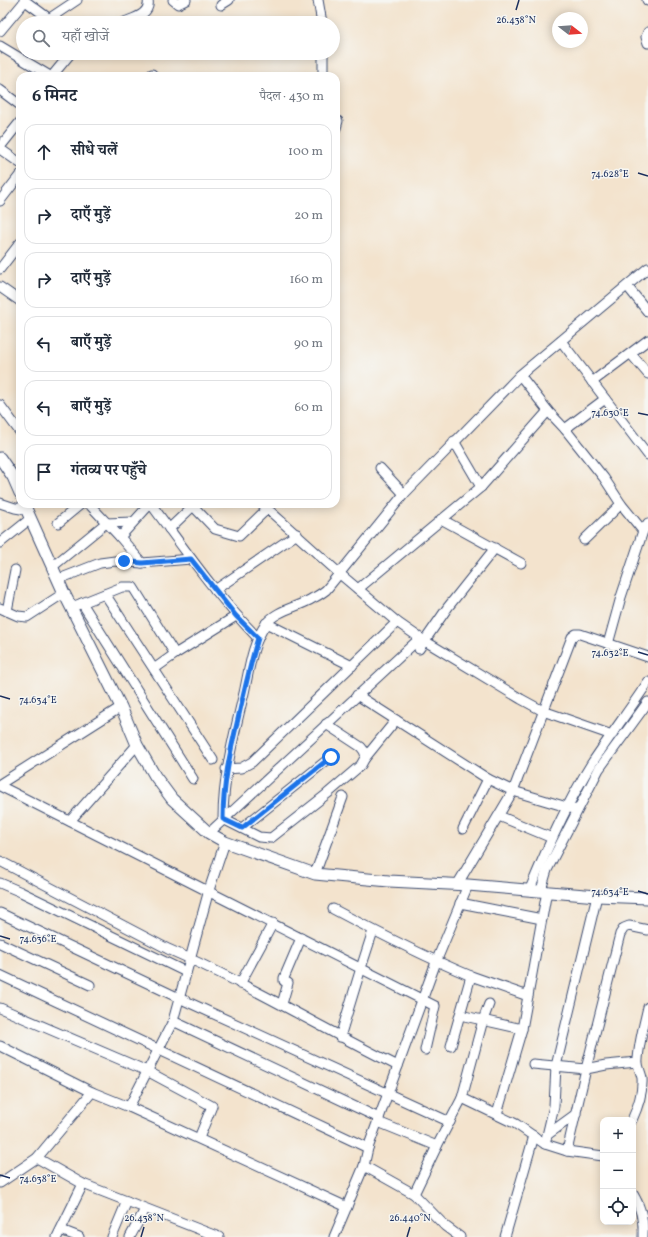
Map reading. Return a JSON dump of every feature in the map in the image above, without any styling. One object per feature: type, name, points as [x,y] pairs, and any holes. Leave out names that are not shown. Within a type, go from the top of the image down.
[{"type":"street","points":[[0,31],[25,0],[46,16]]},
{"type":"street","points":[[59,16],[77,0]]},
{"type":"street","points":[[139,16],[144,14],[147,10],[149,4],[148,0]]},
{"type":"street","points":[[174,0],[175,3],[178,4],[186,0]]},
{"type":"street","points":[[318,0],[321,16]]},
{"type":"street","points":[[648,32],[646,37],[648,43]]},
{"type":"street","points":[[0,46],[16,55]]},
{"type":"street","points":[[24,60],[44,72]]},
{"type":"street","points":[[54,72],[65,60]]},
{"type":"street","points":[[323,60],[323,72]]},
{"type":"street","points":[[0,90],[16,102]]},
{"type":"street","points":[[16,125],[3,136],[0,148],[16,161]]},
{"type":"street","points":[[0,201],[16,180]]},
{"type":"street","points":[[0,269],[16,248]]},
{"type":"street","points":[[223,819],[226,769],[251,662],[258,638],[266,623],[276,616],[326,590],[404,494],[520,375],[648,268]]},
{"type":"street","points":[[627,286],[648,312]]},
{"type":"street","points":[[0,287],[16,298]]},
{"type":"street","points":[[592,382],[648,340]]},
{"type":"street","points":[[561,341],[648,455]]},
{"type":"street","points":[[630,354],[648,374]]},
{"type":"street","points":[[520,375],[548,411],[565,428],[604,478],[621,504],[645,527],[621,597],[608,644]]},
{"type":"street","points":[[565,428],[605,399]]},
{"type":"street","points":[[0,404],[16,426]]},
{"type":"street","points":[[358,589],[480,486],[548,411]]},
{"type":"street","points":[[454,441],[480,486]]},
{"type":"street","points":[[0,458],[16,484]]},
{"type":"street","points":[[380,468],[404,494]]},
{"type":"street","points":[[0,502],[27,511]]},
{"type":"street","points":[[584,540],[621,504]]},
{"type":"street","points":[[58,523],[76,508]]},
{"type":"street","points":[[93,508],[142,563]]},
{"type":"street","points":[[120,537],[146,508]]},
{"type":"street","points":[[153,508],[215,590],[236,616],[258,638]]},
{"type":"street","points":[[169,529],[189,508]]},
{"type":"street","points":[[195,508],[215,529],[239,536],[263,508]]},
{"type":"street","points":[[267,508],[340,574],[397,622],[422,639],[543,711],[612,735]]},
{"type":"street","points":[[0,543],[27,511]]},
{"type":"street","points":[[27,511],[68,601],[121,707],[137,744],[155,776],[172,800],[209,833],[225,842],[315,874],[389,881],[546,891],[597,896],[648,898]]},
{"type":"street","points":[[440,519],[522,563]]},
{"type":"street","points":[[52,567],[106,523],[133,522]]},
{"type":"street","points":[[215,590],[297,534]]},
{"type":"street","points":[[209,833],[357,695],[422,639],[495,548]]},
{"type":"street","points":[[59,579],[100,563],[115,561],[142,563],[191,559]]},
{"type":"street","points":[[15,570],[3,609],[23,618],[27,618],[68,601],[82,603],[122,587],[134,587],[175,654]]},
{"type":"street","points":[[105,594],[213,760]]},
{"type":"street","points":[[82,603],[193,779]]},
{"type":"street","points":[[154,669],[236,616]]},
{"type":"street","points":[[226,769],[241,768],[252,762],[397,622]]},
{"type":"street","points":[[266,623],[352,666]]},
{"type":"street","points":[[334,1237],[364,1166],[368,1148],[378,1120],[436,962],[460,904],[462,885],[513,791],[572,637],[576,634],[580,634],[648,657]]},
{"type":"street","points":[[419,649],[422,639]]},
{"type":"street","points":[[546,891],[547,870],[593,763],[648,682]]},
{"type":"street","points":[[357,695],[488,780],[513,791],[572,809]]},
{"type":"street","points":[[497,1114],[522,1029],[542,919],[552,838],[599,769],[648,702]]},
{"type":"street","points":[[121,707],[0,785],[435,1006],[425,1050]]},
{"type":"street","points":[[223,819],[259,837],[270,838],[327,794],[361,764],[396,720]]},
{"type":"street","points":[[326,724],[361,747],[364,751],[365,758]]},
{"type":"street","points":[[70,821],[137,744]]},
{"type":"street","points":[[242,828],[331,757]]},
{"type":"street","points":[[463,829],[488,780]]},
{"type":"street","points":[[315,874],[343,797]]},
{"type":"street","points":[[500,816],[552,838]]},
{"type":"street","points":[[129,1107],[173,1021],[209,890],[225,842]]},
{"type":"street","points":[[0,861],[168,949],[190,958],[282,1004],[340,1037],[398,1066]]},
{"type":"street","points":[[0,883],[186,972]]},
{"type":"street","points":[[545,1144],[554,1106],[556,1066],[597,896]]},
{"type":"street","points":[[460,904],[542,919]]},
{"type":"street","points":[[332,909],[436,962],[528,996]]},
{"type":"street","points":[[0,913],[179,998],[450,1122]]},
{"type":"street","points":[[240,984],[273,923]]},
{"type":"street","points":[[567,1151],[620,934],[624,928],[629,926],[648,930]]},
{"type":"street","points":[[340,1037],[360,968],[373,931]]},
{"type":"street","points":[[282,1004],[288,983],[284,981],[284,978],[301,938]]},
{"type":"street","points":[[0,943],[90,984]]},
{"type":"street","points":[[0,975],[368,1148]]},
{"type":"street","points":[[451,1046],[471,976]]},
{"type":"street","points":[[414,1194],[462,1098],[483,1020],[489,1004]]},
{"type":"street","points":[[634,1117],[638,1108],[642,1089],[642,1077],[637,1062],[640,1038],[648,1007]]},
{"type":"street","points":[[0,1008],[147,1071],[212,1106],[199,1138]]},
{"type":"street","points":[[460,1015],[522,1029]]},
{"type":"street","points":[[173,1021],[378,1120],[437,1146]]},
{"type":"street","points":[[0,1046],[92,1092],[199,1138],[347,1206]]},
{"type":"street","points":[[533,1064],[586,1069],[606,1065],[637,1062]]},
{"type":"street","points":[[0,1183],[37,1158],[92,1092]]},
{"type":"street","points":[[462,1098],[516,1124],[545,1144],[567,1151],[600,1156]]},
{"type":"street","points":[[547,1135],[576,1114]]},
{"type":"street","points":[[505,1237],[531,1134]]},
{"type":"street","points":[[37,1158],[83,1184],[219,1237]]},
{"type":"street","points":[[364,1166],[414,1194],[445,1226],[459,1236]]},
{"type":"street","points":[[79,1237],[59,1233],[83,1184]]},
{"type":"street","points":[[636,1199],[642,1217],[643,1237]]},
{"type":"street","points":[[112,1237],[128,1202]]},
{"type":"street","points":[[130,1237],[145,1209]]},
{"type":"route","points":[[124,561],[142,563],[191,559],[236,616],[258,638],[226,769],[223,819],[242,828],[331,757]]}]
